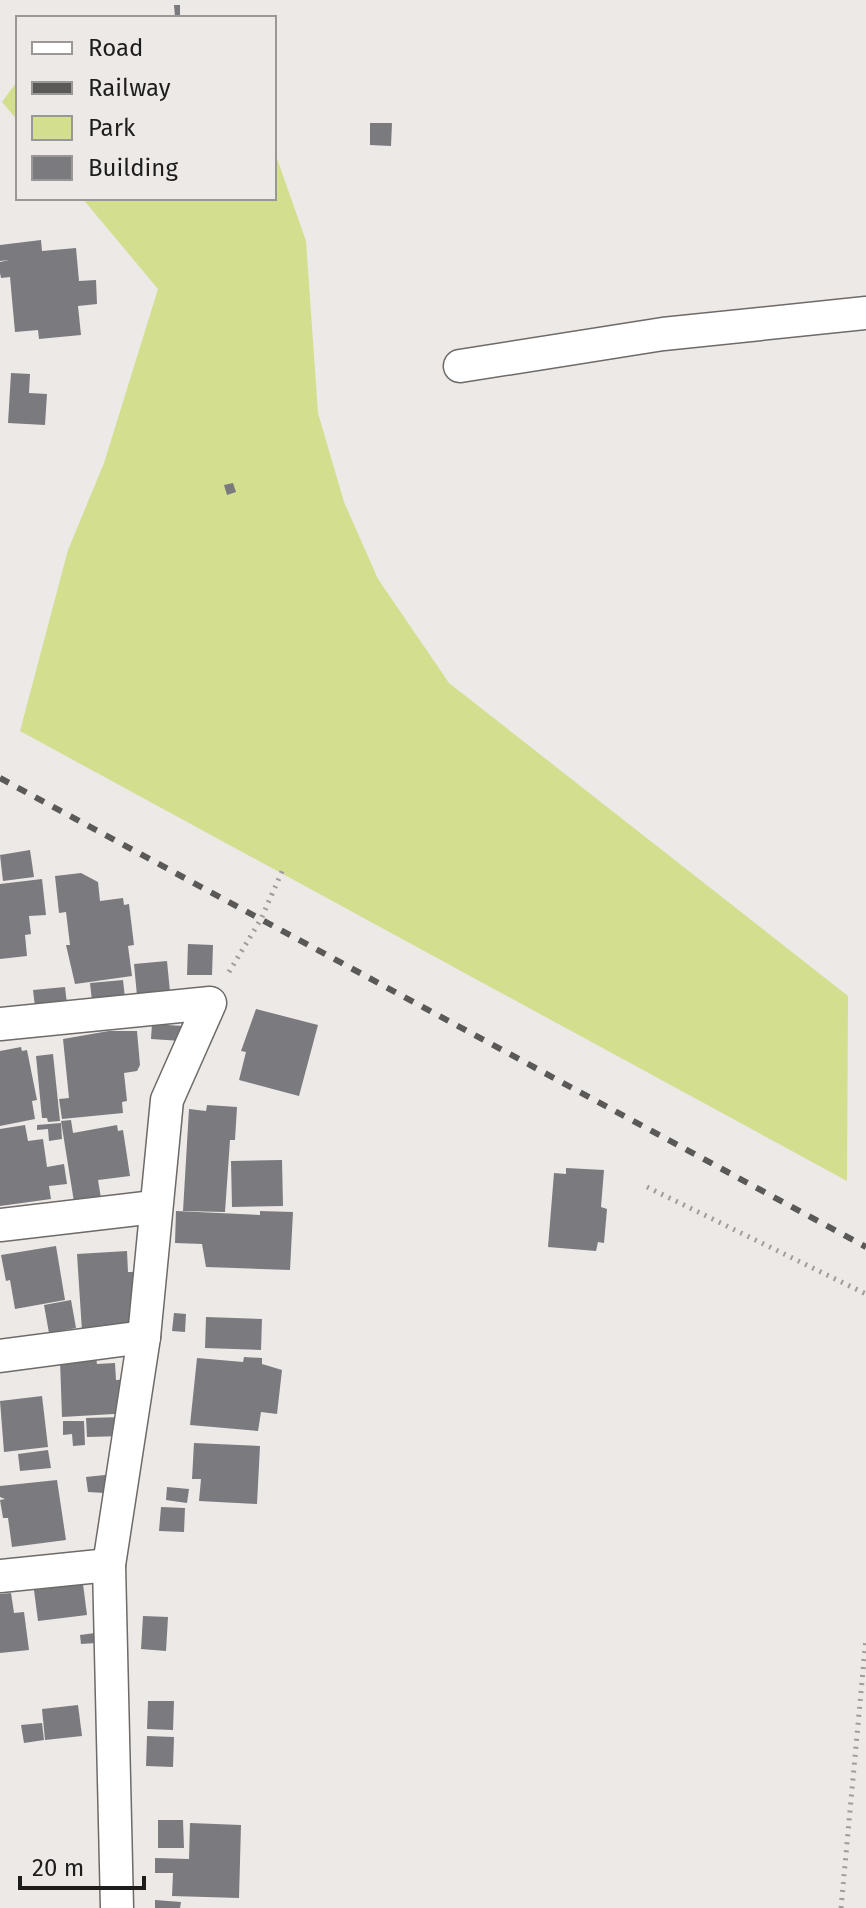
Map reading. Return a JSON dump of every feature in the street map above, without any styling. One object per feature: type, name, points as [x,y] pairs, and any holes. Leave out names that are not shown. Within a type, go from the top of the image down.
[{"type":"street","points":[[460,366],[663,334],[866,313]]},
{"type":"street","points":[[0,1024],[210,1003],[167,1100],[154,1207],[144,1337],[109,1565],[117,1908]]},
{"type":"street","points":[[0,1225],[154,1207]]},
{"type":"street","points":[[0,1356],[144,1337]]},
{"type":"street","points":[[0,1576],[109,1565]]},
{"type":"path","points":[[210,1003],[261,919],[284,867]]},
{"type":"path","points":[[647,1187],[866,1294]]},
{"type":"path","points":[[841,1908],[866,1638]]},
{"type":"green space","points":[[16,83],[16,119],[2,102]]},
{"type":"green space","points":[[276,156],[306,241],[318,413],[344,502],[378,579],[449,683],[848,996],[847,1181],[20,731],[68,550],[104,463],[158,289],[84,200],[276,200]]},
{"type":"building","points":[[174,5],[180,5],[180,16],[175,16]]},
{"type":"building","points":[[370,123],[392,123],[391,146],[370,145]]},
{"type":"building","points":[[41,240],[42,251],[76,248],[79,281],[96,280],[97,304],[78,306],[81,335],[39,339],[38,330],[15,332],[10,277],[1,278],[0,273],[0,262],[9,260],[0,261],[0,245]]},
{"type":"building","points":[[11,373],[30,374],[29,393],[47,394],[45,425],[8,423]]},
{"type":"building","points":[[233,483],[236,492],[227,495],[224,485]]},
{"type":"building","points":[[30,850],[34,877],[3,881],[0,855]]},
{"type":"building","points":[[81,873],[98,882],[100,901],[123,898],[124,905],[129,904],[134,945],[128,946],[132,976],[75,984],[66,945],[70,945],[66,912],[59,913],[55,876]]},
{"type":"building","points":[[42,879],[46,915],[29,916],[31,934],[25,935],[27,956],[0,959],[0,884]]},
{"type":"building","points":[[188,944],[213,945],[212,975],[187,975]]},
{"type":"building","points":[[167,961],[170,992],[137,996],[134,964]]},
{"type":"building","points":[[123,980],[125,998],[92,1001],[90,983]]},
{"type":"building","points":[[65,987],[67,1004],[35,1007],[33,990]]},
{"type":"building","points":[[256,1009],[318,1025],[299,1096],[239,1080],[246,1052],[241,1051]]},
{"type":"building","points":[[152,1024],[183,1026],[182,1041],[151,1039]]},
{"type":"building","points":[[109,1031],[137,1031],[140,1065],[137,1071],[124,1073],[127,1101],[122,1102],[123,1113],[62,1119],[59,1099],[69,1098],[63,1039]]},
{"type":"building","points":[[21,1047],[22,1051],[27,1050],[37,1100],[32,1101],[35,1119],[0,1126],[0,1051]]},
{"type":"building","points":[[53,1054],[60,1121],[48,1122],[47,1118],[42,1118],[36,1056]]},
{"type":"building","points":[[207,1105],[237,1107],[235,1140],[230,1140],[225,1212],[183,1211],[189,1109],[206,1111]]},
{"type":"building","points":[[71,1120],[73,1133],[117,1125],[118,1131],[123,1130],[130,1176],[98,1180],[101,1198],[74,1202],[61,1121]]},
{"type":"building","points":[[61,1123],[62,1139],[49,1141],[48,1129],[37,1130],[37,1125]]},
{"type":"building","points":[[25,1125],[28,1141],[43,1139],[47,1167],[64,1164],[67,1184],[49,1186],[51,1199],[0,1206],[0,1129]]},
{"type":"building","points":[[282,1160],[283,1206],[232,1207],[231,1161]]},
{"type":"building","points":[[566,1168],[604,1170],[601,1207],[607,1209],[604,1243],[598,1242],[596,1251],[548,1247],[554,1173],[566,1174]]},
{"type":"building","points":[[176,1211],[260,1215],[260,1211],[293,1212],[290,1270],[206,1267],[202,1244],[175,1243]]},
{"type":"building","points":[[56,1246],[65,1300],[15,1309],[10,1280],[6,1281],[1,1255]]},
{"type":"building","points":[[127,1251],[128,1272],[134,1272],[136,1302],[131,1302],[133,1327],[82,1331],[77,1254]]},
{"type":"building","points":[[71,1300],[76,1328],[49,1333],[44,1305]]},
{"type":"building","points":[[174,1313],[186,1314],[185,1332],[172,1331]]},
{"type":"building","points":[[206,1317],[262,1319],[261,1350],[205,1348]]},
{"type":"building","points":[[244,1357],[262,1358],[262,1364],[282,1370],[277,1414],[261,1412],[258,1431],[190,1425],[197,1358],[243,1362]]},
{"type":"building","points":[[96,1358],[97,1364],[115,1363],[116,1380],[135,1379],[131,1413],[62,1417],[60,1360]]},
{"type":"building","points":[[42,1396],[48,1447],[4,1452],[0,1401]]},
{"type":"building","points":[[123,1417],[124,1436],[87,1437],[86,1418]]},
{"type":"building","points":[[63,1421],[84,1421],[85,1445],[73,1446],[72,1434],[63,1435]]},
{"type":"building","points":[[194,1443],[260,1446],[257,1504],[199,1501],[201,1479],[192,1479]]},
{"type":"building","points":[[48,1450],[51,1468],[20,1471],[18,1454]]},
{"type":"building","points":[[114,1474],[105,1493],[88,1492],[86,1477]]},
{"type":"building","points":[[57,1480],[66,1540],[12,1547],[8,1518],[3,1518],[0,1500],[5,1499],[0,1497],[0,1486]]},
{"type":"building","points":[[167,1487],[189,1489],[187,1503],[166,1500]]},
{"type":"building","points":[[161,1507],[185,1508],[184,1532],[159,1531]]},
{"type":"building","points":[[83,1584],[87,1615],[38,1621],[34,1590]]},
{"type":"building","points":[[11,1593],[14,1613],[24,1612],[29,1650],[0,1653],[0,1594]]},
{"type":"building","points":[[143,1616],[168,1617],[166,1651],[141,1649]]},
{"type":"building","points":[[95,1633],[96,1643],[81,1644],[80,1635]]},
{"type":"building","points":[[148,1701],[174,1701],[173,1730],[147,1729]]},
{"type":"building","points":[[78,1705],[82,1736],[45,1740],[42,1709]]},
{"type":"building","points":[[42,1723],[44,1740],[24,1743],[21,1725]]},
{"type":"building","points":[[147,1736],[174,1737],[173,1767],[146,1766]]},
{"type":"building","points":[[158,1820],[183,1820],[184,1848],[158,1848]]},
{"type":"building","points":[[190,1823],[241,1825],[239,1898],[172,1896],[173,1873],[155,1873],[155,1858],[189,1859]]},
{"type":"building","points":[[155,1900],[181,1902],[180,1908],[155,1908]]},
{"type":"railway","points":[[0,778],[866,1247]]}]
